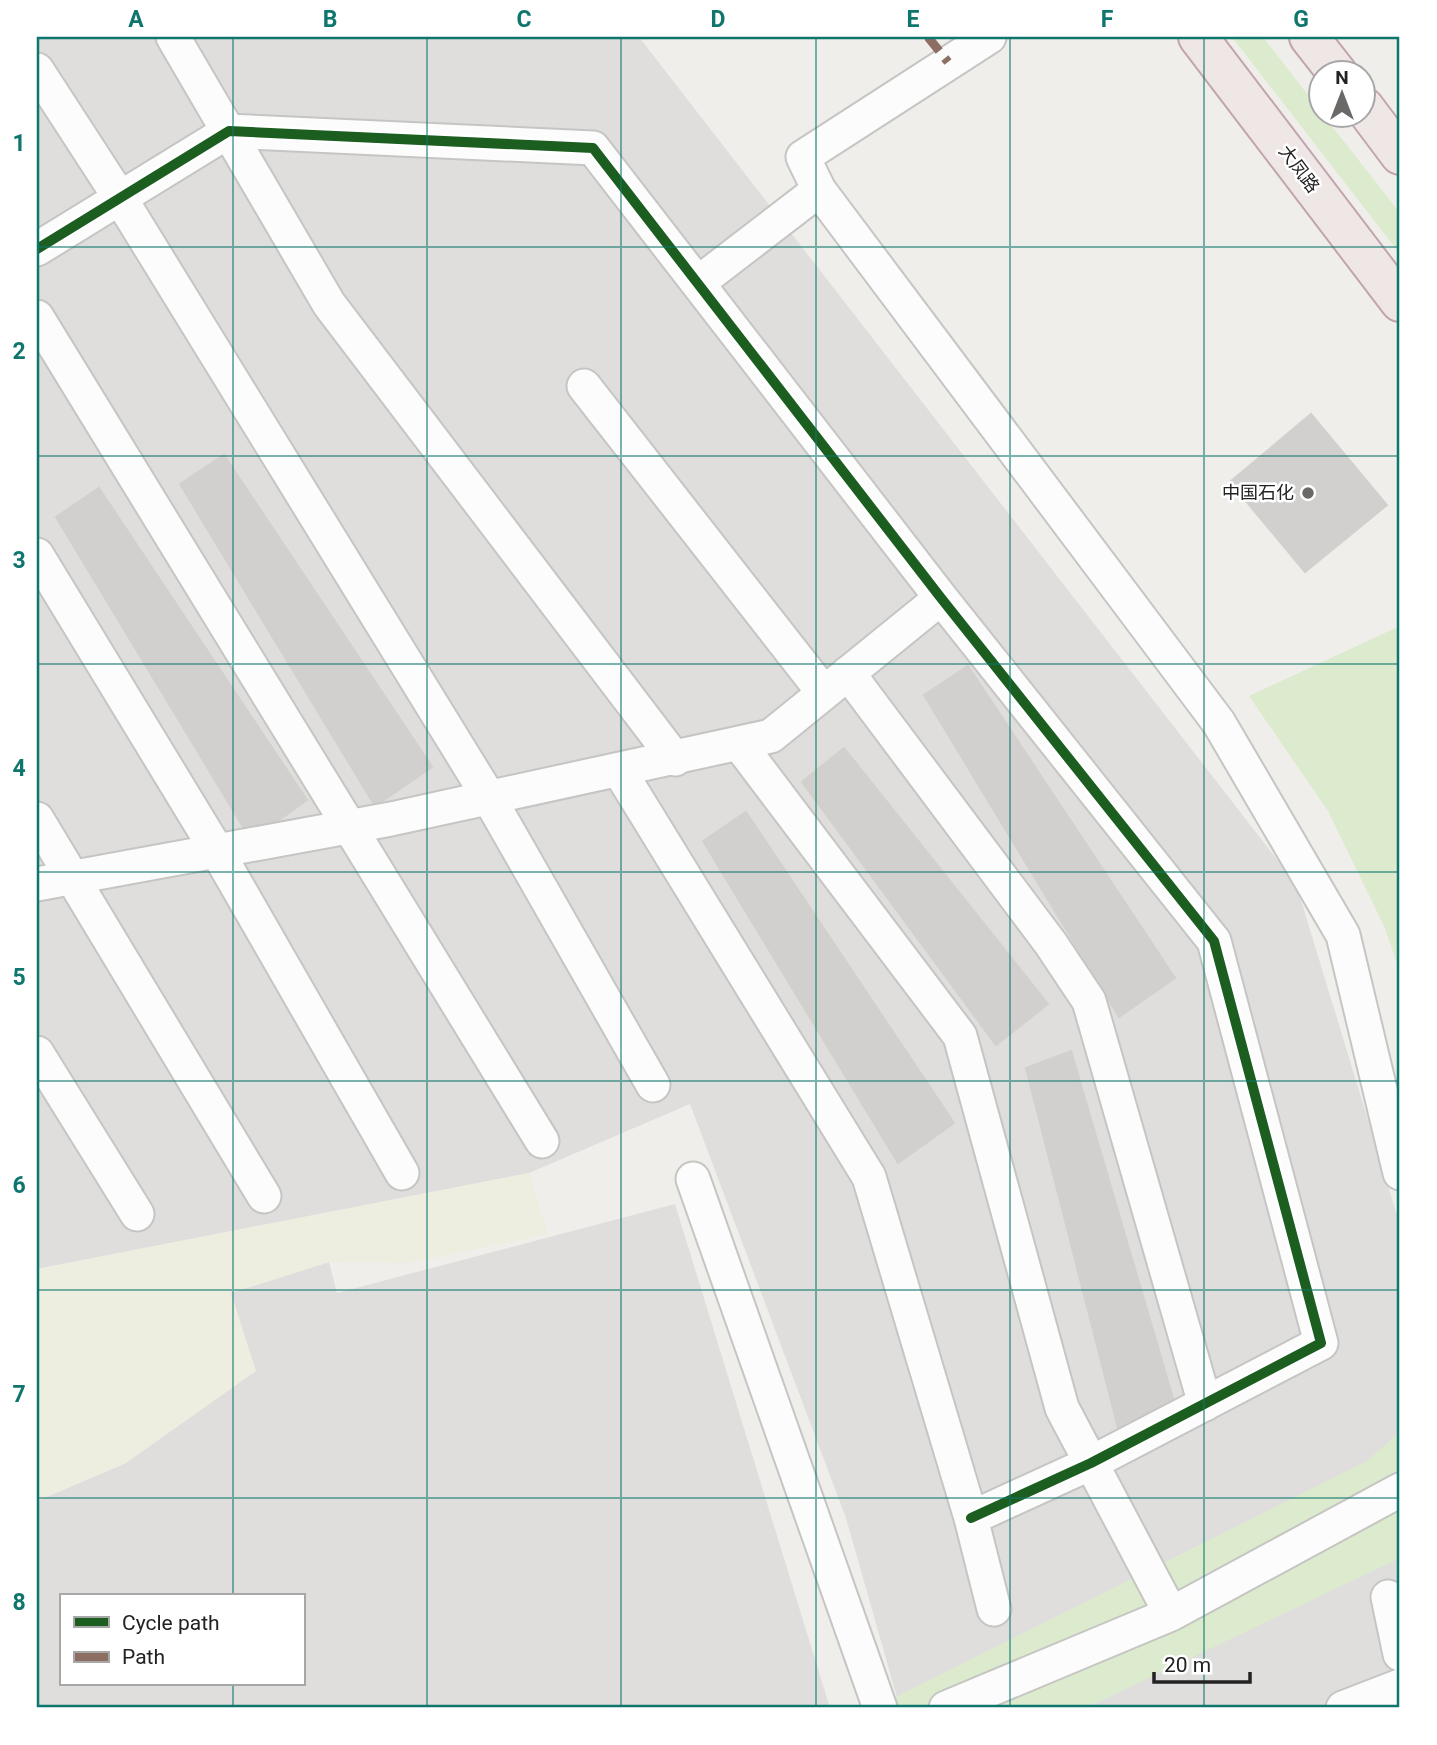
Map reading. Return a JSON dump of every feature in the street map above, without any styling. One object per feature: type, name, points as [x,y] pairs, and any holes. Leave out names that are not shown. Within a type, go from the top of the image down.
[{"type":"highway","name":"大凤路","points":[[1198,37],[1400,302]]},
{"type":"highway","points":[[1309,37],[1327,60]]},
{"type":"highway","points":[[1378,126],[1400,155]]},
{"type":"street","points":[[173,37],[329,304],[675,759]]},
{"type":"street","points":[[989,37],[803,157],[819,190],[1219,723],[1343,935],[1400,1173]]},
{"type":"street","points":[[37,70],[120,198],[488,796],[653,1085]]},
{"type":"street","points":[[37,249],[229,131],[593,148],[941,598],[1214,941],[1321,1343],[1091,1463],[971,1518]]},
{"type":"street","points":[[698,283],[819,190]]},
{"type":"street","points":[[37,317],[542,1141]]},
{"type":"street","points":[[584,386],[836,683],[1051,944],[1089,1001],[1205,1404]]},
{"type":"street","points":[[37,555],[217,851],[402,1173]]},
{"type":"street","points":[[37,884],[349,827],[740,745],[771,736],[941,598]]},
{"type":"street","points":[[740,745],[960,1036],[1062,1408],[1171,1614]]},
{"type":"street","points":[[619,770],[869,1177],[971,1518],[993,1609]]},
{"type":"street","points":[[37,818],[264,1196]]},
{"type":"street","points":[[37,1053],[137,1214]]},
{"type":"street","points":[[693,1179],[880,1708]]},
{"type":"street","points":[[946,1708],[1171,1614],[1400,1490]]},
{"type":"street","points":[[1388,1597],[1400,1654]]},
{"type":"street","points":[[1343,1708],[1400,1686]]},
{"type":"shaded area","points":[[37,37],[639,37],[1296,884],[1400,1225],[1400,1708],[900,1708],[846,1518],[690,1104],[529,1173],[37,1269]]},
{"type":"shaded area","points":[[529,1173],[548,1234],[410,1263],[329,1262],[231,1293],[256,1371],[126,1463],[37,1501],[37,1269]]},
{"type":"shaded area","points":[[675,1204],[830,1708],[37,1708],[37,1501],[126,1463],[231,1293],[329,1262],[337,1293]]},
{"type":"green space","points":[[1232,37],[1263,37],[1308,95],[1308,130],[1335,130],[1400,213],[1400,254]]},
{"type":"green space","points":[[1400,626],[1400,972],[1384,926],[1328,811],[1249,696]]},
{"type":"green space","points":[[1400,1432],[1400,1558],[1086,1708],[874,1708],[1367,1461]]},
{"type":"building","name":"中国石化","points":[[1311,414],[1387,505],[1305,572],[1230,482]]},
{"type":"building","points":[[224,455],[432,767],[375,806],[180,484]]},
{"type":"building","points":[[99,488],[307,800],[251,840],[56,517]]},
{"type":"building","points":[[968,666],[1175,978],[1119,1017],[924,695]]},
{"type":"building","points":[[844,748],[1048,1004],[996,1045],[802,782]]},
{"type":"building","points":[[746,812],[954,1123],[898,1163],[703,841]]},
{"type":"building","points":[[1071,1051],[1175,1405],[1118,1428],[1026,1068]]},
{"type":"marked path","points":[[928,37],[948,62]]},
{"type":"cycle path","points":[[37,249],[229,131],[593,148],[941,598],[1214,941],[1321,1343],[1091,1463],[971,1518]]},
{"type":"place","name":"中国石化","points":[[1308,493]]}]
